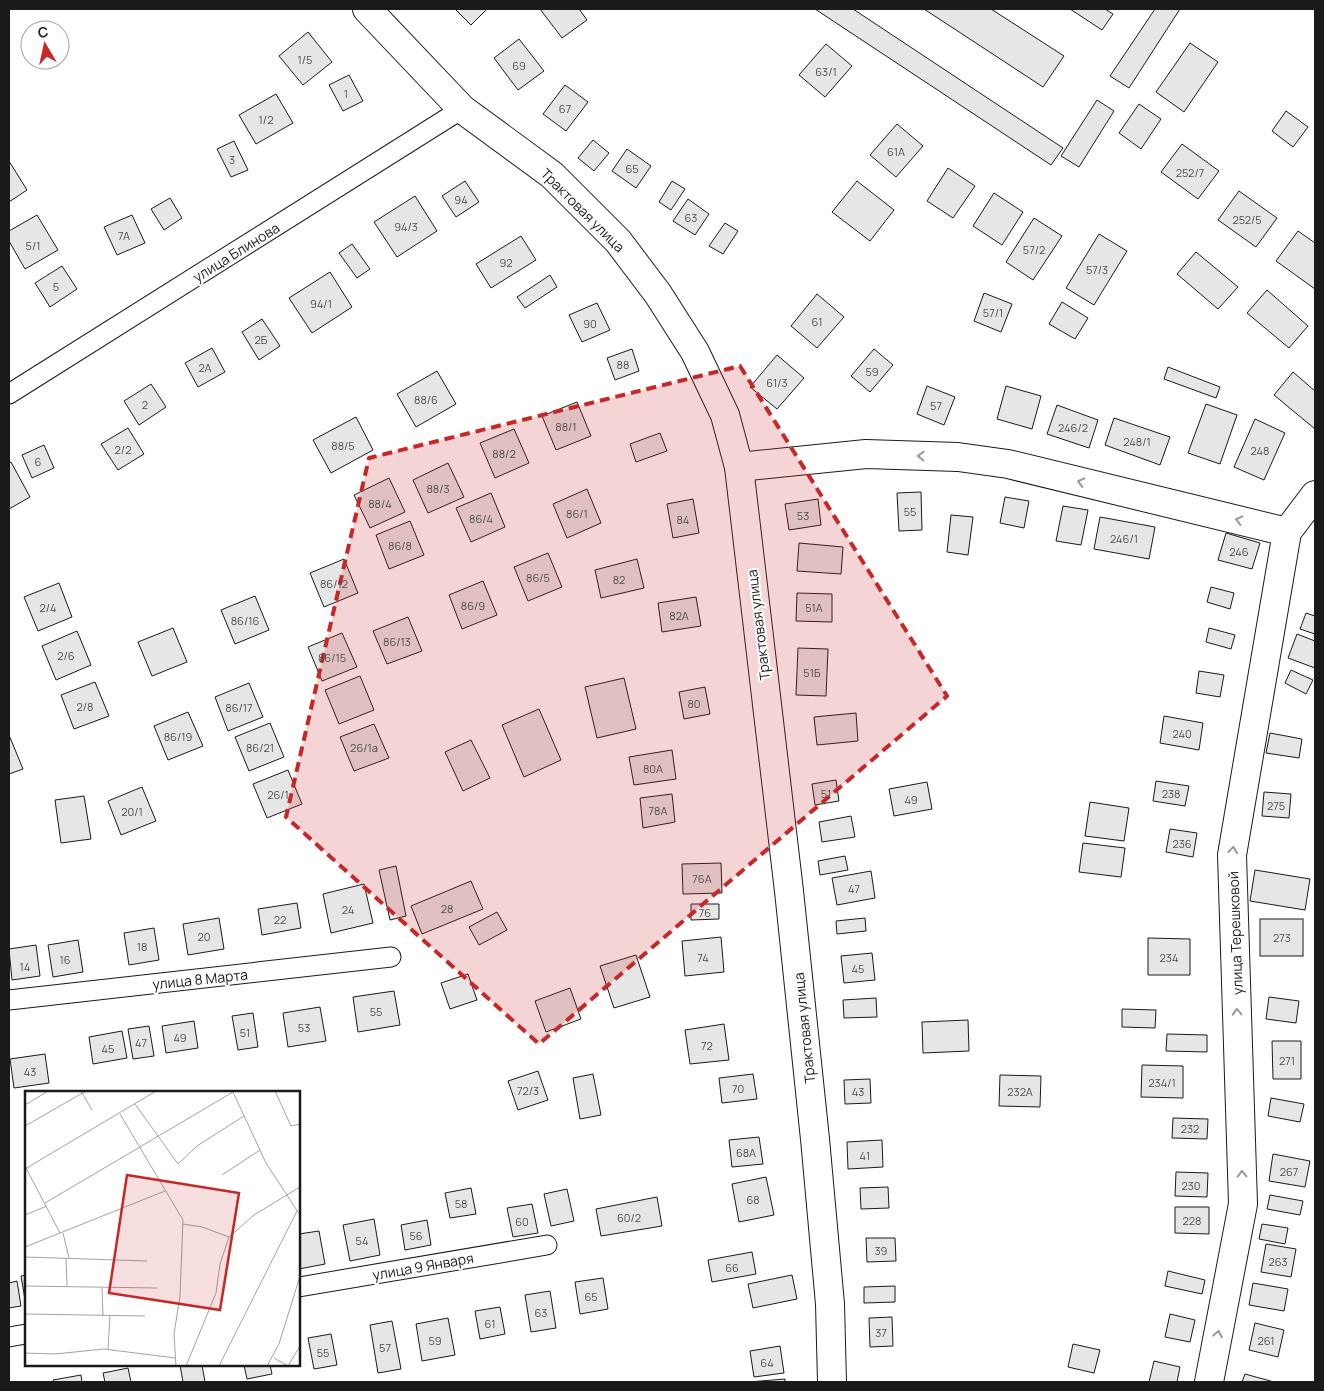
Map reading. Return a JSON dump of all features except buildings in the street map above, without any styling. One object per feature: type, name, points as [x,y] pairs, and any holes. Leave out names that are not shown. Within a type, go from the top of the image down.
[{"type":"street","name":"Трактовая улица","points":[[367,9],[462,109],[552,175],[618,241],[658,294],[695,352],[725,415],[739,467],[789,890],[830,1304],[832,1382]]},
{"type":"street","name":"улица Блинова","points":[[9,394],[462,109]]},
{"type":"street","points":[[739,467],[866,454],[958,458],[1008,464],[1286,532]]},
{"type":"street","name":"улица Терешковой","points":[[1209,1382],[1243,1204],[1232,855],[1286,532],[1315,495]]},
{"type":"street","name":"улица 8 Марта","points":[[9,1000],[391,957]]},
{"type":"street","name":"улица 9 Января","points":[[300,1287],[547,1245]]},
{"type":"street","points":[[9,1337],[25,1334]]},
{"type":"highlighted area","points":[[740,366],[947,696],[539,1044],[286,817],[369,458]]}]
